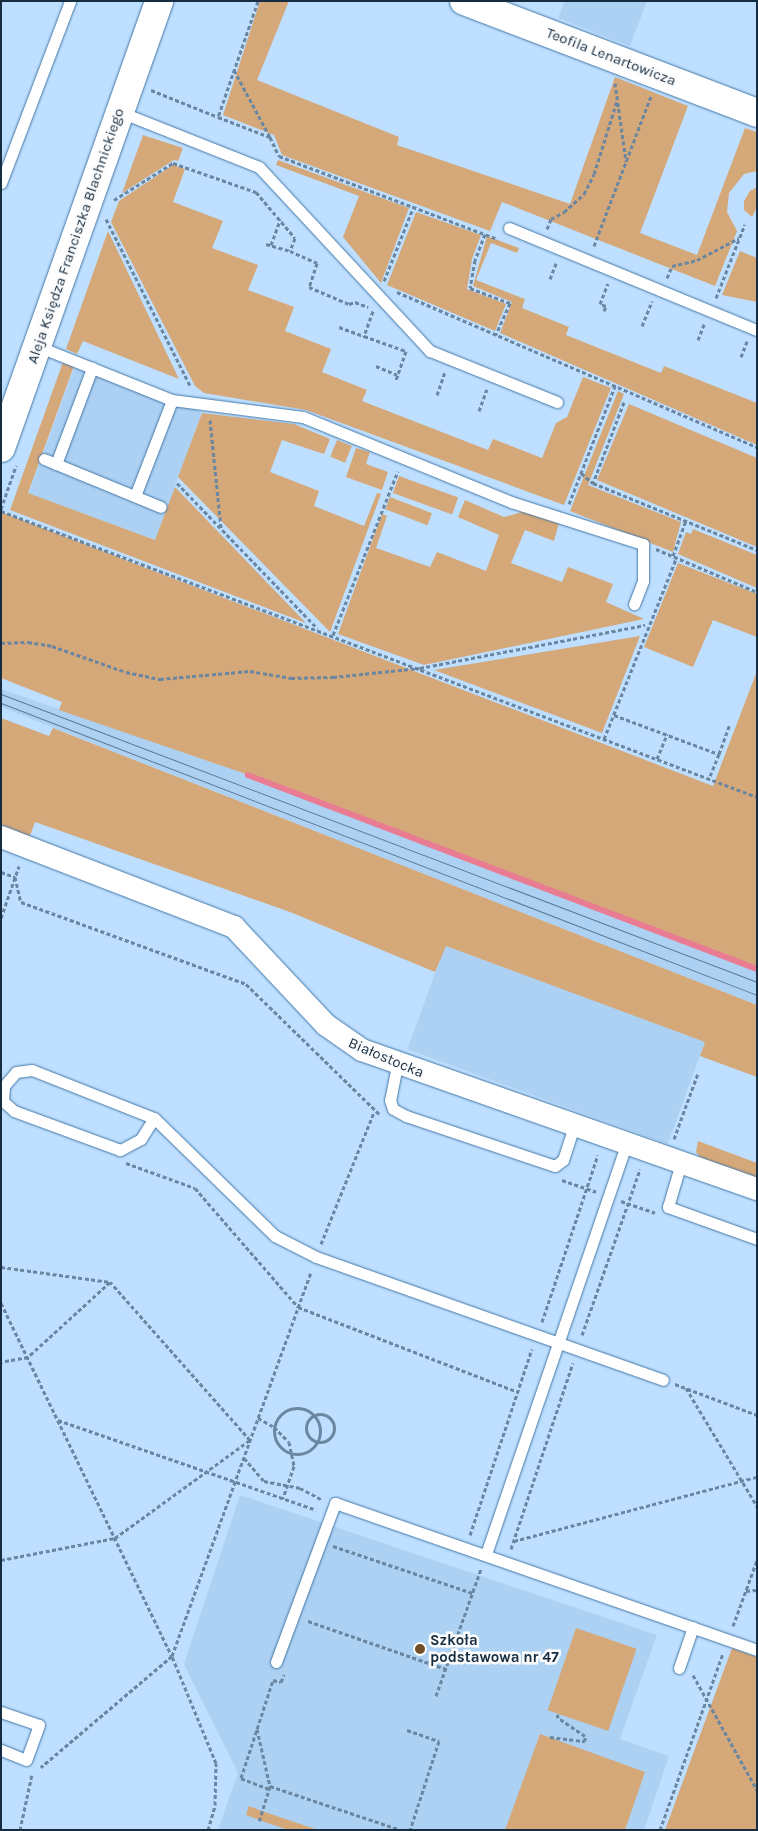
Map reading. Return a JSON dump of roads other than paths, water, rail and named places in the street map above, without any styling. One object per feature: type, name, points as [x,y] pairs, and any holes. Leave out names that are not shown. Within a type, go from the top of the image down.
[{"type":"street","name":"Aleja Księdza Franciszka Blachnickiego","points":[[1,448],[155,13],[166,1]]},
{"type":"street","name":"Teofila Lenartowicza","points":[[474,3],[757,113]]},
{"type":"street","name":"Białostocka","points":[[1,836],[234,927],[341,1038],[398,1065],[757,1189]]},
{"type":"lane","points":[[1,183],[70,1]]},
{"type":"lane","points":[[120,112],[259,167],[430,350],[557,402]]},
{"type":"lane","points":[[509,228],[662,291],[708,316],[757,330]]},
{"type":"lane","points":[[37,346],[172,400],[303,417],[511,502],[643,544],[643,581],[634,604]]},
{"type":"lane","points":[[56,464],[92,368]]},
{"type":"lane","points":[[135,496],[172,400]]},
{"type":"lane","points":[[44,459],[161,507]]},
{"type":"lane","points":[[398,1065],[390,1100],[394,1109],[406,1116],[555,1166],[563,1160],[574,1127]]},
{"type":"lane","points":[[154,1118],[141,1139],[120,1150],[14,1111],[3,1101],[4,1086],[16,1072],[32,1070],[154,1118],[275,1236],[316,1257],[663,1380]]},
{"type":"lane","points":[[484,1560],[557,1342],[626,1145]]},
{"type":"lane","points":[[674,1161],[668,1206],[757,1239]]},
{"type":"lane","points":[[276,1662],[335,1503],[484,1560],[693,1627],[757,1650]]},
{"type":"lane","points":[[679,1668],[693,1627]]},
{"type":"lane","points":[[1,1712],[39,1725],[26,1760],[1,1750]]},
{"type":"waterway","points":[[248,775],[757,969]]},
{"type":"tram line","points":[[1,694],[757,982]]},
{"type":"tram line","points":[[1,703],[757,995]]},
{"type":"place","name":"Szkoła podstawowa nr 47","points":[[420,1649]]}]
